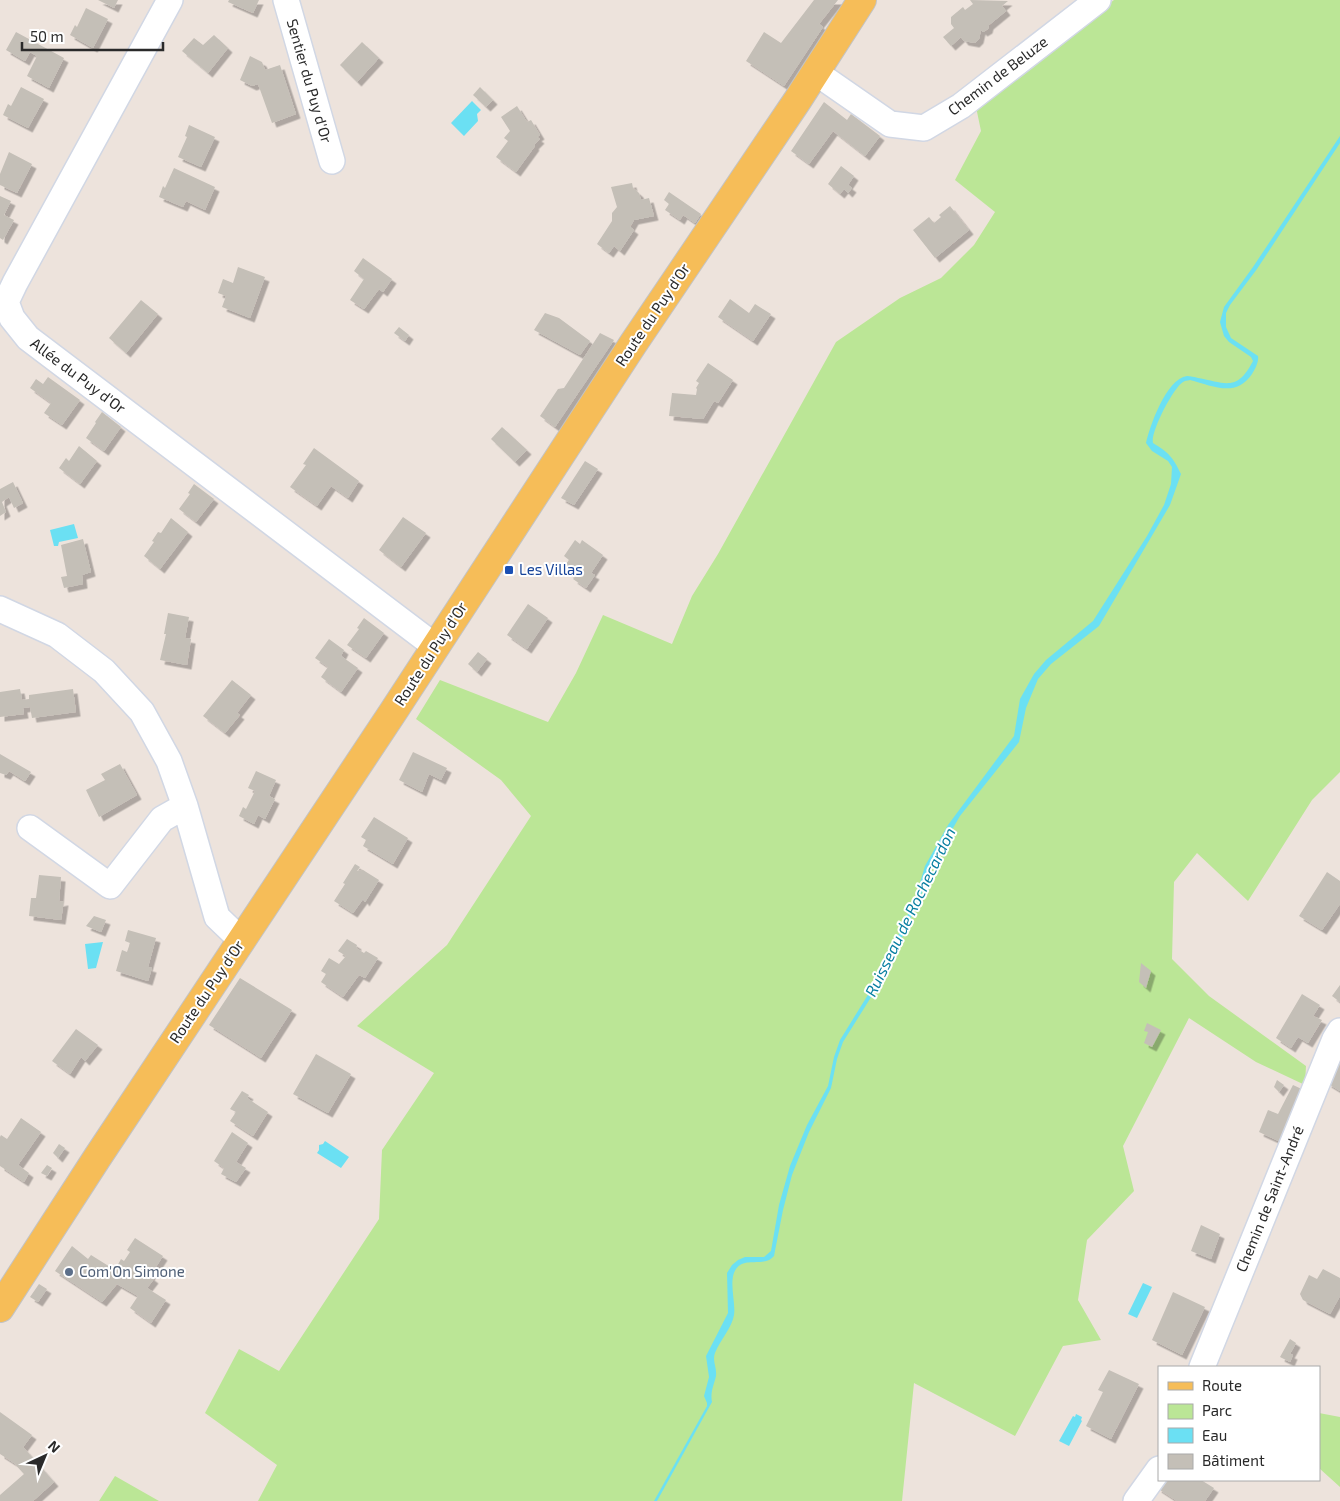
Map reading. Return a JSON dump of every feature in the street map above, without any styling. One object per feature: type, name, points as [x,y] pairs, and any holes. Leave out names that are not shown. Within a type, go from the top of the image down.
[{"type":"main road","name":"Route du Puy d'Or","points":[[0,1308],[97,1158],[436,647],[633,344],[862,0]]},
{"type":"street","name":"Allée du Puy d'Or","points":[[170,0],[14,283],[6,302],[12,318],[28,338],[436,647]]},
{"type":"street","name":"Sentier du Puy d'Or","points":[[286,0],[332,161]]},
{"type":"street","name":"Chemin de Beluze","points":[[815,72],[890,124],[924,128],[961,106],[1098,0]]},
{"type":"street","points":[[0,609],[57,635],[104,671],[142,712],[169,761],[185,806],[218,917],[241,940]]},
{"type":"street","points":[[30,828],[110,886],[162,819],[185,806]]},
{"type":"street","name":"Chemin de Saint-André","points":[[1202,1366],[1335,1039],[1340,1031]]},
{"type":"street","points":[[1136,1501],[1158,1470]]},
{"type":"green space","points":[[1114,0],[1340,0],[1340,772],[1312,800],[1248,901],[1197,853],[1174,882],[1172,959],[1209,996],[1306,1066],[1305,1085],[1256,1062],[1189,1018],[1123,1146],[1134,1191],[1087,1240],[1078,1300],[1101,1340],[1063,1346],[1015,1436],[914,1383],[902,1501],[258,1501],[277,1465],[205,1413],[239,1349],[279,1371],[379,1219],[382,1150],[434,1073],[357,1026],[447,945],[531,816],[501,780],[416,719],[440,680],[548,722],[576,673],[603,615],[672,644],[692,596],[718,554],[836,342],[900,298],[941,278],[974,245],[995,212],[955,180],[981,131],[976,107]]},
{"type":"green space","points":[[1320,1413],[1340,1417],[1340,1487],[1320,1469]]},
{"type":"green space","points":[[115,1476],[159,1501],[99,1501]]},
{"type":"water","points":[[472,101],[481,110],[477,114],[478,121],[464,136],[451,123]]},
{"type":"water","name":"Ruisseau de Rochecardon","points":[[1340,136],[1340,143],[1226,313],[1226,327],[1231,338],[1258,356],[1253,372],[1246,381],[1239,386],[1231,388],[1216,387],[1190,380],[1183,382],[1168,401],[1155,430],[1153,443],[1170,456],[1181,474],[1170,505],[1099,626],[1051,664],[1038,679],[1026,708],[1019,742],[960,816],[930,868],[924,888],[893,958],[843,1042],[837,1059],[831,1088],[809,1132],[792,1175],[774,1256],[765,1261],[744,1263],[736,1269],[732,1285],[734,1315],[731,1325],[714,1356],[716,1376],[712,1392],[712,1402],[657,1501],[654,1501],[707,1406],[704,1396],[709,1377],[706,1356],[728,1313],[727,1273],[738,1260],[745,1257],[764,1257],[771,1251],[779,1205],[790,1166],[807,1125],[828,1086],[834,1057],[840,1040],[879,977],[915,899],[925,866],[948,825],[1014,736],[1020,699],[1034,674],[1046,660],[1093,621],[1147,536],[1164,505],[1171,484],[1172,467],[1168,461],[1152,451],[1146,443],[1155,415],[1166,394],[1179,379],[1187,376],[1223,383],[1236,381],[1242,377],[1253,361],[1251,357],[1229,342],[1224,336],[1220,322],[1224,307],[1253,267]]},
{"type":"water","points":[[74,524],[78,538],[59,542],[58,546],[54,546],[50,530]]},
{"type":"water","points":[[103,942],[96,968],[88,969],[85,944]]},
{"type":"water","points":[[325,1141],[349,1157],[341,1168],[317,1153],[319,1145]]},
{"type":"water","points":[[1143,1283],[1152,1287],[1137,1318],[1128,1314]]},
{"type":"water","points":[[1076,1414],[1082,1417],[1082,1421],[1069,1446],[1059,1441]]},
{"type":"building","points":[[98,0],[118,0],[114,8]]},
{"type":"building","points":[[229,0],[259,0],[253,13],[228,2]]},
{"type":"building","points":[[814,0],[838,0],[819,24],[823,27],[784,86],[746,61],[764,32],[781,43]]},
{"type":"building","points":[[970,0],[1008,1],[1002,6],[1006,11],[989,25],[988,29],[983,32],[981,30],[979,39],[975,43],[964,41],[961,37],[951,46],[943,37],[954,28],[951,24],[951,17],[963,7],[965,10],[973,4]]},
{"type":"building","points":[[86,8],[108,19],[93,48],[70,35],[75,25],[77,27]]},
{"type":"building","points":[[16,32],[64,58],[49,88],[27,76],[37,56],[30,52],[25,61],[6,50]]},
{"type":"building","points":[[214,35],[228,48],[208,73],[182,51],[194,38],[203,45]]},
{"type":"building","points":[[362,42],[379,58],[357,82],[340,65]]},
{"type":"building","points":[[250,56],[262,62],[265,70],[280,65],[296,114],[272,123],[258,84],[252,86],[240,80]]},
{"type":"building","points":[[21,87],[44,99],[28,128],[3,115],[8,104],[11,106]]},
{"type":"building","points":[[480,87],[493,100],[486,107],[473,95]]},
{"type":"building","points":[[824,102],[847,120],[851,114],[880,136],[865,156],[833,131],[809,164],[791,151]]},
{"type":"building","points":[[517,106],[527,122],[531,120],[540,135],[537,137],[540,139],[516,172],[496,157],[508,141],[504,138],[510,131],[501,117]]},
{"type":"building","points":[[189,125],[215,137],[201,167],[178,157],[187,137],[185,136]]},
{"type":"building","points":[[9,152],[32,164],[17,193],[0,185],[0,174]]},
{"type":"building","points":[[841,166],[854,176],[848,185],[852,188],[848,193],[844,189],[840,194],[828,184]]},
{"type":"building","points":[[174,168],[215,187],[205,210],[186,201],[183,207],[159,197],[163,186],[165,188]]},
{"type":"building","points":[[632,183],[633,188],[639,193],[641,200],[649,198],[654,216],[634,220],[630,227],[634,230],[620,251],[614,246],[609,253],[597,244],[612,221],[612,213],[617,207],[611,187]]},
{"type":"building","points":[[669,192],[701,214],[695,223],[683,215],[680,220],[665,210],[669,204],[664,200]]},
{"type":"building","points":[[0,196],[11,201],[4,215],[14,220],[3,240],[0,238]]},
{"type":"building","points":[[950,206],[969,230],[935,258],[913,230],[929,217],[934,223],[941,217],[939,215]]},
{"type":"building","points":[[363,258],[392,279],[383,292],[379,289],[364,309],[350,300],[364,279],[354,271]]},
{"type":"building","points":[[238,267],[265,277],[250,318],[222,307],[226,296],[218,293],[223,279],[233,283]]},
{"type":"building","points":[[730,299],[749,313],[755,304],[771,314],[753,341],[718,317]]},
{"type":"building","points":[[141,300],[158,314],[126,353],[109,338]]},
{"type":"building","points":[[545,313],[559,318],[590,341],[580,355],[534,330]]},
{"type":"building","points":[[399,327],[409,335],[405,341],[394,333]]},
{"type":"building","points":[[600,333],[614,340],[555,427],[540,416],[558,389],[564,388]]},
{"type":"building","points":[[708,363],[733,380],[718,403],[714,401],[703,419],[669,416],[672,393],[696,395],[696,388],[699,383],[696,381]]},
{"type":"building","points":[[48,377],[80,400],[62,425],[44,413],[51,403],[30,388],[36,379],[43,384]]},
{"type":"building","points":[[102,412],[121,427],[104,451],[86,438]]},
{"type":"building","points":[[502,427],[527,450],[515,462],[491,439]]},
{"type":"building","points":[[79,446],[97,461],[80,484],[59,468],[66,458],[69,461]]},
{"type":"building","points":[[314,448],[359,481],[348,498],[331,486],[317,506],[290,487],[306,465],[303,464]]},
{"type":"building","points":[[585,461],[598,469],[574,505],[561,498]]},
{"type":"building","points":[[13,482],[23,503],[14,508],[9,497],[2,502],[6,512],[0,516],[0,489]]},
{"type":"building","points":[[194,484],[214,499],[196,522],[179,509],[190,494],[188,493]]},
{"type":"building","points":[[403,517],[426,533],[401,567],[379,550]]},
{"type":"building","points":[[171,518],[188,532],[160,569],[144,556],[154,542],[152,541],[158,532],[161,533]]},
{"type":"building","points":[[83,539],[91,572],[82,575],[83,584],[64,588],[61,577],[67,576],[61,545]]},
{"type":"building","points":[[575,540],[580,544],[582,540],[603,555],[591,573],[595,575],[586,588],[573,579],[575,577],[563,568],[569,560],[564,556]]},
{"type":"building","points":[[528,604],[548,618],[527,649],[507,635]]},
{"type":"building","points":[[168,613],[189,617],[185,638],[191,639],[187,665],[160,660],[166,634],[164,634]]},
{"type":"building","points":[[364,618],[384,633],[366,658],[347,645],[359,629],[357,628]]},
{"type":"building","points":[[329,639],[344,650],[341,656],[358,668],[341,692],[321,677],[328,667],[315,658]]},
{"type":"building","points":[[478,652],[487,659],[477,672],[468,664]]},
{"type":"building","points":[[232,680],[251,695],[237,713],[240,715],[225,733],[203,716]]},
{"type":"building","points":[[20,689],[22,700],[29,699],[29,695],[73,689],[76,712],[32,718],[30,707],[23,708],[24,714],[0,717],[0,692]]},
{"type":"building","points":[[413,752],[447,768],[441,780],[429,774],[422,792],[399,780]]},
{"type":"building","points":[[0,754],[31,772],[25,781],[9,771],[6,775],[0,773]]},
{"type":"building","points":[[120,764],[137,795],[99,817],[86,790],[105,780],[101,774]]},
{"type":"building","points":[[256,771],[276,780],[269,796],[275,799],[265,819],[258,815],[254,824],[239,816],[243,807],[246,809],[255,791],[248,788]]},
{"type":"building","points":[[374,817],[408,838],[393,864],[363,846],[366,840],[361,837]]},
{"type":"building","points":[[355,864],[360,867],[357,871],[363,870],[379,880],[365,902],[363,899],[353,913],[334,901]]},
{"type":"building","points":[[1327,872],[1340,881],[1340,904],[1322,930],[1299,916]]},
{"type":"building","points":[[39,875],[61,877],[59,902],[64,901],[61,920],[29,916],[31,898],[36,898]]},
{"type":"building","points":[[94,916],[106,920],[101,932],[86,926]]},
{"type":"building","points":[[128,930],[156,938],[148,967],[152,968],[148,981],[116,971],[122,950],[127,952],[130,943],[125,941]]},
{"type":"building","points":[[347,939],[357,945],[356,948],[364,953],[366,951],[378,958],[365,978],[359,975],[343,997],[321,982],[326,974],[321,971],[329,958],[339,964],[346,956],[338,951]]},
{"type":"building","points":[[1141,963],[1151,971],[1146,988],[1139,982]]},
{"type":"building","points":[[240,978],[292,1010],[261,1058],[209,1025]]},
{"type":"building","points":[[1340,985],[1340,1002],[1332,996]]},
{"type":"building","points":[[1302,994],[1320,1005],[1313,1016],[1322,1020],[1308,1043],[1298,1037],[1291,1048],[1276,1038]]},
{"type":"building","points":[[1147,1023],[1161,1030],[1152,1047],[1144,1043],[1148,1032],[1144,1031]]},
{"type":"building","points":[[76,1029],[98,1045],[85,1061],[81,1057],[70,1074],[52,1061]]},
{"type":"building","points":[[316,1054],[351,1074],[328,1113],[293,1094]]},
{"type":"building","points":[[1340,1054],[1340,1091],[1327,1083]]},
{"type":"building","points":[[1277,1080],[1284,1085],[1279,1092],[1274,1087]]},
{"type":"building","points":[[1293,1085],[1306,1091],[1285,1144],[1259,1132],[1268,1110],[1278,1114]]},
{"type":"building","points":[[242,1091],[249,1095],[247,1098],[268,1112],[253,1136],[230,1121],[236,1112],[230,1109]]},
{"type":"building","points":[[21,1118],[41,1132],[18,1165],[29,1173],[24,1182],[0,1166],[0,1137],[1,1135],[7,1139]]},
{"type":"building","points":[[232,1132],[248,1143],[236,1162],[246,1168],[236,1182],[221,1174],[224,1168],[214,1161]]},
{"type":"building","points":[[59,1144],[65,1148],[58,1158],[53,1153]]},
{"type":"building","points":[[47,1165],[52,1168],[47,1176],[41,1173]]},
{"type":"building","points":[[1201,1225],[1220,1234],[1211,1259],[1191,1251]]},
{"type":"building","points":[[135,1238],[163,1256],[150,1276],[154,1279],[147,1288],[166,1300],[151,1323],[130,1308],[138,1296],[117,1284],[102,1302],[55,1271],[72,1246],[88,1259],[91,1255],[115,1270],[121,1259],[124,1261],[130,1252],[127,1250]]},
{"type":"building","points":[[1323,1269],[1340,1278],[1340,1296],[1330,1314],[1303,1300],[1300,1294],[1309,1275],[1317,1279]]},
{"type":"building","points":[[39,1284],[47,1289],[38,1302],[30,1297]]},
{"type":"building","points":[[1173,1292],[1205,1307],[1182,1355],[1152,1340]]},
{"type":"building","points":[[1290,1339],[1296,1343],[1290,1354],[1293,1355],[1290,1362],[1280,1357]]},
{"type":"building","points":[[1109,1370],[1139,1384],[1111,1439],[1086,1426],[1103,1392],[1098,1390]]},
{"type":"building","points":[[0,1412],[32,1435],[23,1447],[54,1482],[33,1501],[0,1501],[0,1495],[24,1474],[14,1463],[0,1454]]},
{"type":"building","points":[[1161,1481],[1203,1481],[1214,1488],[1205,1501],[1177,1501],[1157,1488]]},
{"type":"place","name":"Les Villas","points":[[509,570]]},
{"type":"place","name":"Com'On Simone","points":[[69,1272]]}]
